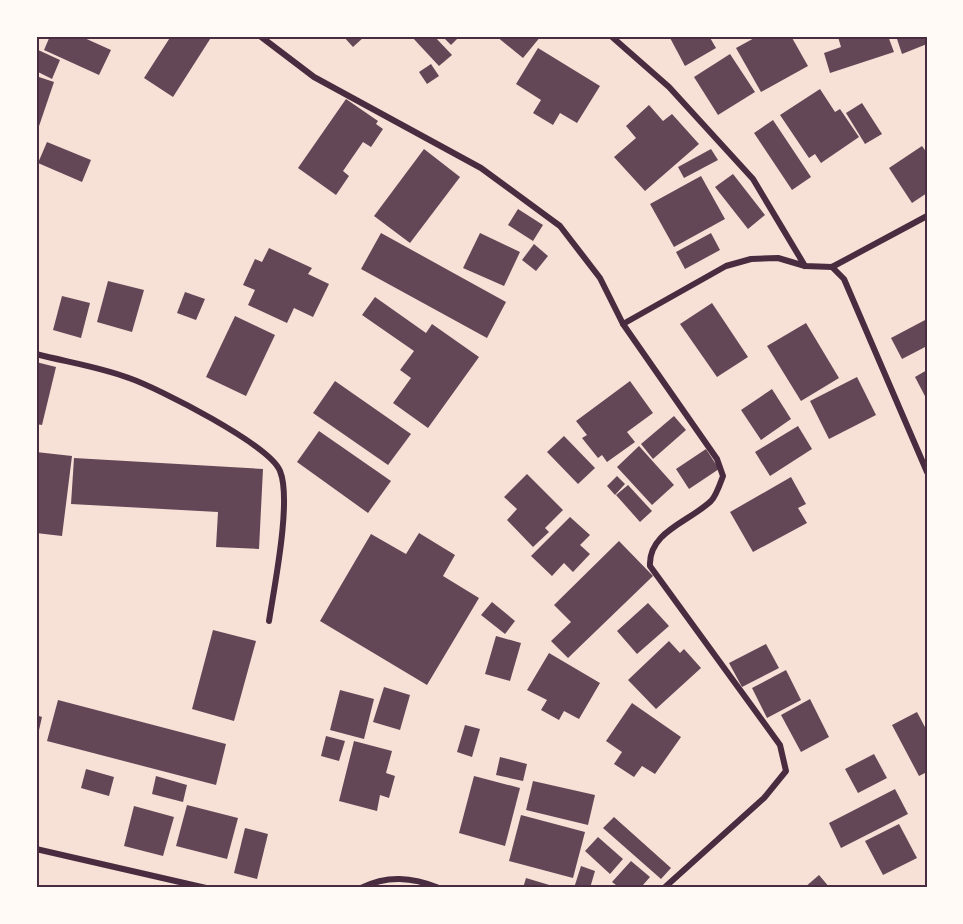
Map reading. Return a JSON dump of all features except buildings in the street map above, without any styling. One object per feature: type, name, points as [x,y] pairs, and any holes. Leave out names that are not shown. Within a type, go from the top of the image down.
[{"type":"street","points":[[260,36],[314,77],[481,168],[560,226],[600,278],[623,324],[717,459],[723,476],[712,500],[654,543],[650,554],[650,566],[780,745],[786,771],[764,798],[664,888]]},
{"type":"street","points":[[611,36],[669,87],[753,179],[805,266]]},
{"type":"street","points":[[623,324],[726,266],[751,259],[778,258],[805,266],[832,267],[927,216]]},
{"type":"street","points":[[832,267],[844,279],[927,472]]},
{"type":"street","points":[[36,354],[130,378],[201,412],[271,457],[281,472],[284,510],[269,621]]},
{"type":"street","points":[[36,849],[206,888]]},
{"type":"street","points":[[361,888],[378,879],[419,880],[439,888]]}]
